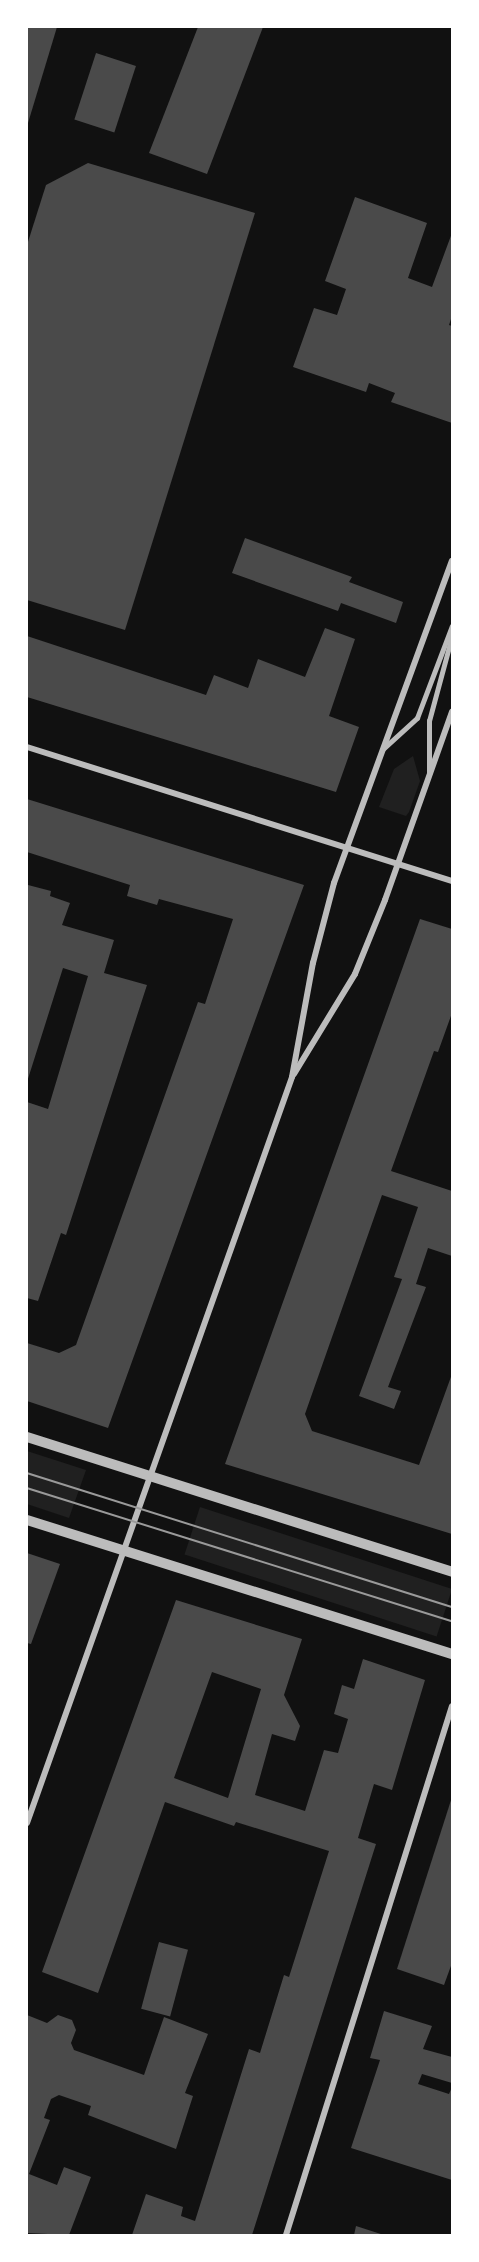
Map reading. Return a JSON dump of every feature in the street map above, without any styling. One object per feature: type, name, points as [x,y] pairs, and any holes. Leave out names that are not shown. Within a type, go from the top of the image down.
[{"type":"street","points":[[27,1823],[292,1077],[313,963],[346,848],[452,561]]},
{"type":"street","points":[[292,1077],[355,974],[452,712]]},
{"type":"street","points":[[27,747],[452,881]]},
{"type":"street","points":[[27,1437],[452,1572]]},
{"type":"street","points":[[27,1520],[452,1654]]},
{"type":"street","points":[[286,2235],[452,1706]]},
{"type":"lane","points":[[382,750],[417,718],[452,626]]},
{"type":"lane","points":[[429,772],[429,721],[452,636]]},
{"type":"shaded area","points":[[413,756],[420,781],[409,812],[406,816],[379,807],[394,769]]},
{"type":"shaded area","points":[[27,1451],[86,1470],[69,1518],[27,1504]]},
{"type":"shaded area","points":[[200,1507],[452,1589],[437,1636],[185,1555]]},
{"type":"building","points":[[27,27],[57,27],[28,123],[27,123]]},
{"type":"building","points":[[198,27],[263,27],[207,174],[149,153]]},
{"type":"building","points":[[96,53],[136,66],[114,133],[74,120]]},
{"type":"building","points":[[88,163],[255,213],[125,630],[27,600],[27,245],[46,185]]},
{"type":"building","points":[[355,197],[427,223],[408,278],[432,287],[452,233],[452,316],[449,325],[452,326],[452,423],[391,402],[395,393],[369,383],[366,392],[293,367],[314,308],[337,315],[346,289],[325,281]]},
{"type":"building","points":[[245,538],[352,577],[349,582],[403,602],[396,623],[341,603],[338,611],[232,573]]},
{"type":"building","points":[[325,628],[355,639],[329,716],[359,727],[336,792],[27,697],[27,636],[206,695],[214,675],[248,688],[258,659],[305,677]]},
{"type":"building","points":[[27,799],[304,885],[108,1428],[27,1401],[27,1343],[59,1353],[76,1345],[198,1002],[205,1004],[233,919],[159,899],[157,905],[127,896],[130,885],[27,852]]},
{"type":"building","points":[[28,885],[51,891],[50,896],[70,903],[62,925],[114,940],[104,973],[147,985],[66,1235],[61,1233],[38,1301],[27,1298],[27,1102],[48,1109],[88,976],[63,968],[27,1082]]},
{"type":"building","points":[[420,919],[452,929],[452,1013],[438,1052],[434,1051],[391,1171],[452,1191],[452,1256],[428,1248],[416,1284],[426,1287],[388,1387],[401,1391],[394,1409],[359,1396],[402,1279],[394,1277],[418,1207],[382,1195],[305,1414],[312,1431],[419,1465],[452,1374],[452,1534],[225,1464]]},
{"type":"building","points":[[27,1553],[60,1564],[31,1644],[27,1643]]},
{"type":"building","points":[[176,1600],[302,1639],[284,1695],[300,1726],[295,1741],[272,1734],[255,1795],[305,1811],[324,1750],[338,1753],[348,1719],[334,1714],[342,1685],[354,1689],[363,1659],[425,1680],[392,1790],[374,1784],[358,1838],[376,1844],[252,2235],[132,2235],[146,2194],[183,2207],[181,2216],[195,2221],[249,2049],[260,2053],[284,1975],[289,1977],[329,1851],[236,1822],[234,1826],[165,1802],[98,1993],[42,1972]],"holes":[[[212,1672],[261,1689],[228,1798],[174,1778]]]},
{"type":"building","points":[[452,1797],[452,1963],[444,1985],[397,1969]]},
{"type":"building","points":[[159,1942],[188,1950],[170,2016],[141,2009]]},
{"type":"building","points":[[384,2011],[432,2026],[423,2049],[452,2057],[452,2083],[422,2074],[418,2084],[449,2094],[452,2087],[452,2180],[351,2148],[380,2060],[370,2058]]},
{"type":"building","points":[[27,2015],[47,2023],[58,2015],[72,2020],[76,2030],[71,2043],[74,2050],[144,2075],[164,2017],[208,2034],[185,2093],[193,2096],[176,2149],[88,2115],[91,2106],[59,2095],[51,2099],[44,2118],[50,2120],[29,2174],[57,2185],[64,2167],[91,2177],[69,2235],[27,2233]]},
{"type":"building","points":[[356,2226],[384,2235],[354,2235]]},
{"type":"tram line","points":[[27,1473],[452,1607]]},
{"type":"tram line","points":[[27,1488],[452,1621]]}]
